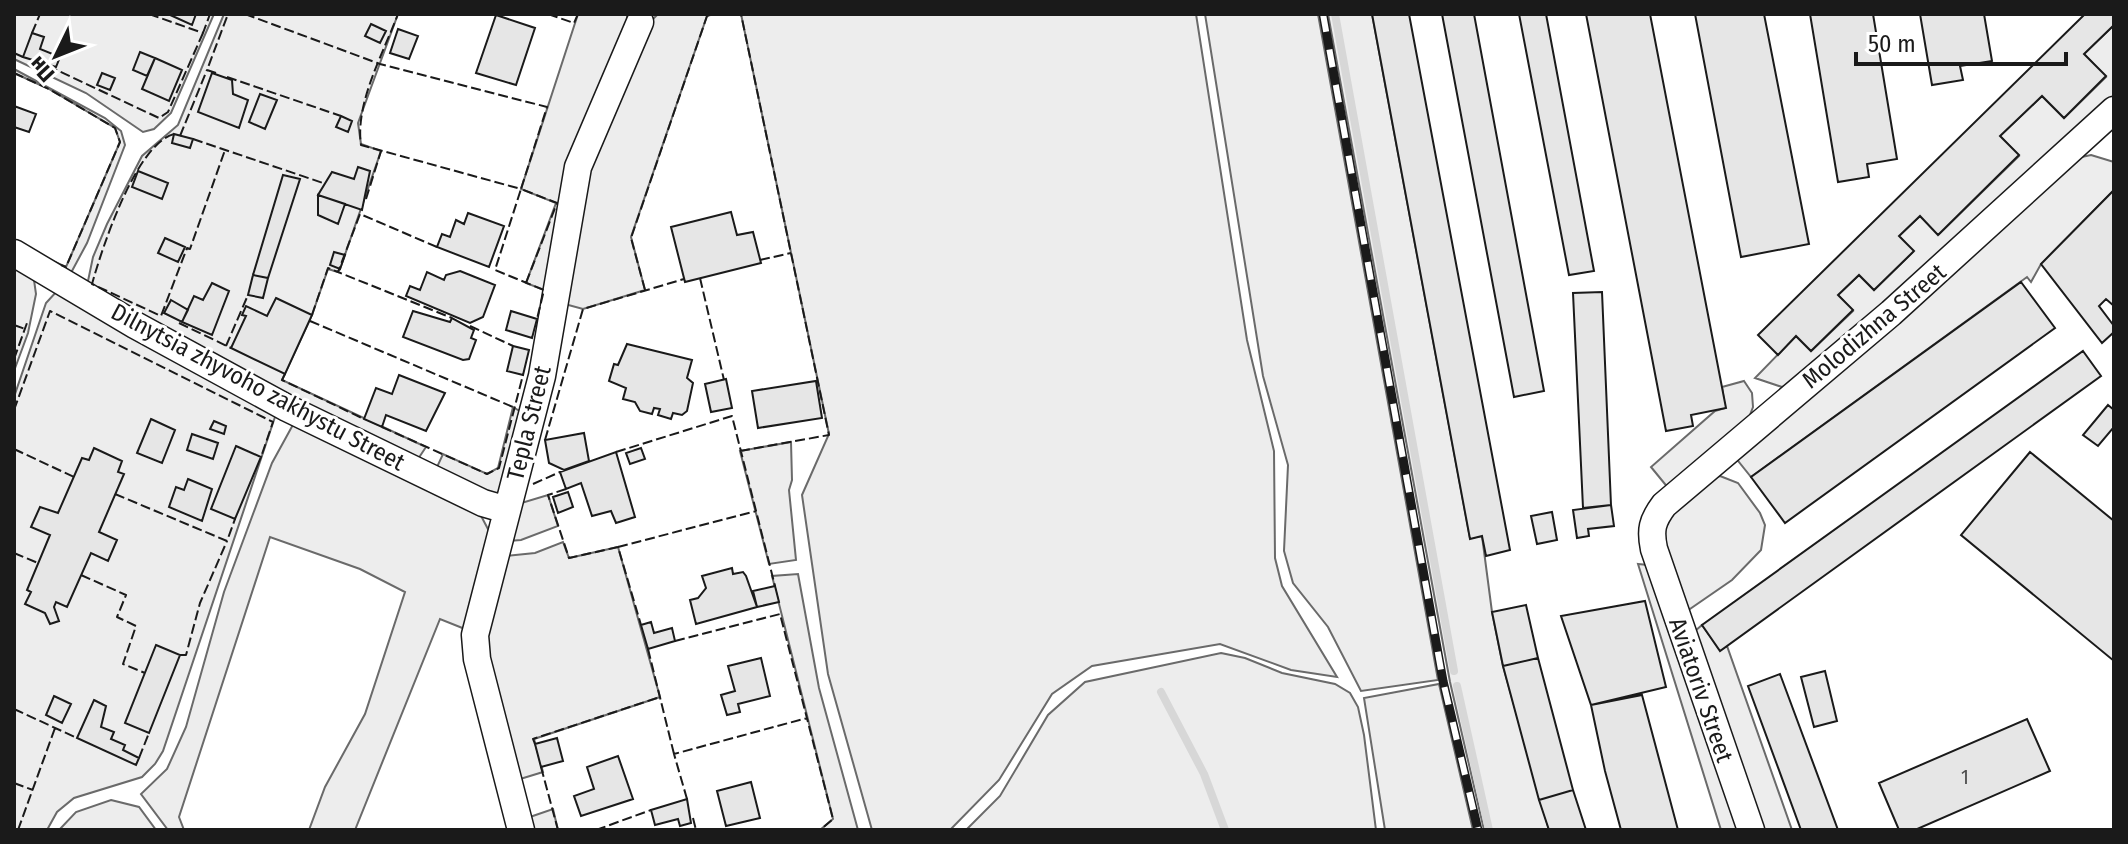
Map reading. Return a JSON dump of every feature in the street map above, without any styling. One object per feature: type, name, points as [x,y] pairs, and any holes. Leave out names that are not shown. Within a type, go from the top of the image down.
[{"type":"street","name":"Tepla Street","points":[[521,830],[477,659],[475,635],[542,376],[578,167],[640,22]]},
{"type":"street","name":"Molodizhna Street","points":[[1654,549],[1650,531],[1664,505],[1959,254],[2114,110]]},
{"type":"street","name":"Dilnytsia zhyvoho zakhystu Street","points":[[14,253],[135,325],[287,408],[483,503],[507,510]]},
{"type":"street","name":"Aviatoriv Street","points":[[1654,549],[1751,830]]},
{"type":"shaded area","points":[[14,14],[214,14],[171,113],[154,129],[143,132],[86,93],[14,59]]},
{"type":"shaded area","points":[[224,14],[398,14],[358,123],[361,144],[381,151],[340,269],[338,272],[328,269],[312,315],[282,380],[426,447],[416,462],[91,290],[88,281],[93,257],[107,224],[142,156],[178,125]]},
{"type":"shaded area","points":[[578,14],[627,14],[628,30],[549,298],[543,296],[544,290],[526,283],[556,203],[521,189]]},
{"type":"shaded area","points":[[658,14],[714,14],[707,16],[631,237],[645,290],[583,309],[561,303],[585,171],[639,33]]},
{"type":"shaded area","points":[[741,14],[1196,14],[1247,340],[1274,451],[1275,558],[1282,586],[1337,677],[1291,670],[1220,644],[1092,666],[1052,694],[999,780],[950,830],[872,830],[828,674],[802,495],[829,434]]},
{"type":"shaded area","points":[[1205,14],[1318,14],[1438,680],[1361,691],[1328,627],[1293,583],[1284,551],[1288,465],[1263,376]]},
{"type":"shaded area","points":[[1328,14],[1372,14],[1470,538],[1482,536],[1503,666],[1549,830],[1484,830],[1450,682]]},
{"type":"shaded area","points":[[2114,25],[2114,96],[1794,383],[1782,387],[1755,378],[1796,336],[1811,351],[1853,311],[1838,295],[1859,275],[1874,290],[1913,252],[1899,236],[1920,216],[1939,234],[2019,156],[2000,136],[2042,96],[2064,118],[2106,77],[2084,54]]},
{"type":"shaded area","points":[[14,69],[105,118],[121,131],[125,145],[87,243],[72,271],[64,275],[29,250],[66,267],[120,142],[115,128],[49,89],[14,73]]},
{"type":"shaded area","points":[[2091,155],[2114,162],[2114,190],[2041,264],[2031,282],[2027,277],[1751,477],[1735,457],[2077,158]]},
{"type":"shaded area","points":[[14,263],[34,280],[36,294],[28,333],[14,371]]},
{"type":"shaded area","points":[[57,291],[274,409],[275,417],[163,751],[155,764],[142,777],[74,798],[57,812],[47,830],[14,830],[14,397],[46,303]]},
{"type":"shaded area","points":[[1744,381],[1752,393],[1753,407],[1748,420],[1669,489],[1651,467],[1715,411],[1725,408],[1722,387]]},
{"type":"shaded area","points":[[513,407],[521,412],[500,491],[490,497],[437,467],[443,454],[487,474],[498,468]]},
{"type":"shaded area","points":[[295,421],[479,512],[489,531],[470,631],[440,619],[355,830],[309,830],[325,787],[365,714],[405,592],[360,569],[270,537],[179,817],[184,830],[168,830],[141,794],[167,769],[186,727],[224,592],[272,463]]},
{"type":"shaded area","points":[[791,442],[792,480],[789,490],[796,560],[769,564],[740,451]]},
{"type":"shaded area","points":[[1720,476],[1738,483],[1760,513],[1765,525],[1761,550],[1732,580],[1687,611],[1661,550],[1663,521],[1711,478]]},
{"type":"shaded area","points":[[548,495],[558,526],[521,540],[508,541],[518,504]]},
{"type":"shaded area","points":[[563,542],[569,558],[618,547],[660,697],[534,739],[543,772],[517,780],[485,650],[505,556],[535,553]]},
{"type":"shaded area","points":[[1638,564],[1648,565],[1741,830],[1721,830]]},
{"type":"shaded area","points":[[798,574],[819,688],[858,830],[820,830],[833,819],[772,576]]},
{"type":"shaded area","points":[[1702,625],[1720,650],[1727,646],[1792,830],[1761,830],[1695,631]]},
{"type":"shaded area","points":[[1221,653],[1245,658],[1282,673],[1335,684],[1350,693],[1358,707],[1364,735],[1376,830],[966,830],[1000,796],[1048,715],[1085,682]]},
{"type":"shaded area","points":[[1439,684],[1473,830],[1385,830],[1364,698]]},
{"type":"shaded area","points":[[111,800],[139,807],[156,830],[59,830],[76,812]]},
{"type":"shaded area","points":[[553,809],[558,830],[530,830],[527,818]]},
{"type":"building","points":[[168,14],[196,14],[192,25]]},
{"type":"building","points":[[1372,14],[1409,14],[1510,550],[1486,556],[1482,536],[1470,539]]},
{"type":"building","points":[[1442,14],[1474,14],[1544,391],[1514,397]]},
{"type":"building","points":[[1519,14],[1546,14],[1594,271],[1569,275]]},
{"type":"building","points":[[1586,14],[1650,14],[1726,408],[1691,415],[1693,426],[1666,431]]},
{"type":"building","points":[[1695,14],[1764,14],[1809,244],[1741,257]]},
{"type":"building","points":[[1810,14],[1873,14],[1897,159],[1867,164],[1869,177],[1838,182]]},
{"type":"building","points":[[1920,14],[1984,14],[1992,61],[1960,66],[1963,80],[1932,85]]},
{"type":"building","points":[[2085,14],[2114,14],[2114,25],[2084,54],[2106,76],[2064,118],[2042,96],[2000,136],[2019,155],[1938,235],[1920,216],[1899,236],[1914,251],[1874,290],[1859,275],[1838,295],[1853,310],[1811,351],[1796,336],[1778,355],[1758,335]]},
{"type":"building","points":[[496,15],[535,28],[516,85],[476,73]]},
{"type":"building","points":[[371,24],[386,31],[380,43],[365,36]]},
{"type":"building","points":[[398,29],[418,36],[409,59],[390,53]]},
{"type":"building","points":[[32,33],[44,37],[40,49],[60,57],[56,67],[23,57]]},
{"type":"building","points":[[140,52],[155,58],[147,76],[133,70]]},
{"type":"building","points":[[155,58],[182,70],[169,101],[142,89]]},
{"type":"building","points":[[102,73],[115,78],[110,90],[97,85]]},
{"type":"building","points":[[212,73],[232,80],[233,94],[248,100],[239,128],[198,112]]},
{"type":"building","points":[[260,94],[277,100],[265,129],[249,122]]},
{"type":"building","points":[[14,106],[36,114],[29,132],[14,127]]},
{"type":"building","points":[[341,116],[352,121],[348,132],[336,127]]},
{"type":"building","points":[[174,134],[193,139],[190,148],[172,143]]},
{"type":"building","points":[[358,167],[370,171],[362,210],[318,195],[332,172],[354,179]]},
{"type":"building","points":[[138,171],[168,183],[162,199],[132,187]]},
{"type":"building","points":[[283,175],[300,179],[268,278],[253,275]]},
{"type":"building","points":[[2114,190],[2114,306],[2106,299],[2099,306],[2114,326],[2114,332],[2102,343],[2041,264]]},
{"type":"building","points":[[318,195],[345,204],[338,224],[318,215]]},
{"type":"building","points":[[731,212],[737,235],[753,232],[761,263],[685,282],[671,227]]},
{"type":"building","points":[[468,213],[504,226],[489,267],[437,247],[442,234],[450,237],[456,220],[464,224]]},
{"type":"building","points":[[165,238],[185,247],[178,262],[158,253]]},
{"type":"building","points":[[334,252],[345,255],[340,269],[330,265]]},
{"type":"building","points":[[460,271],[495,285],[483,317],[470,323],[406,296],[410,286],[420,290],[427,272],[444,280],[446,275]]},
{"type":"building","points":[[253,275],[268,278],[263,298],[248,295]]},
{"type":"building","points":[[2021,282],[2055,328],[1785,523],[1751,477]]},
{"type":"building","points":[[212,283],[229,291],[212,335],[182,322],[194,296],[203,300]]},
{"type":"building","points":[[1602,292],[1611,505],[1583,508],[1573,293]]},
{"type":"building","points":[[276,298],[312,315],[285,374],[231,348],[246,316],[242,315],[246,306],[267,316]]},
{"type":"building","points":[[171,300],[188,310],[182,322],[164,313]]},
{"type":"building","points":[[413,311],[450,322],[452,318],[474,330],[471,338],[476,340],[469,359],[463,360],[403,337]]},
{"type":"building","points":[[511,311],[537,319],[532,338],[506,330]]},
{"type":"building","points":[[627,344],[692,360],[687,378],[693,383],[687,411],[682,415],[673,413],[671,419],[658,415],[660,409],[654,408],[652,414],[640,411],[635,402],[623,399],[626,388],[609,381],[614,364],[618,365]]},
{"type":"building","points":[[513,346],[529,350],[523,375],[507,371]]},
{"type":"building","points":[[2083,351],[2101,376],[1720,651],[1702,625]]},
{"type":"building","points":[[399,375],[445,393],[426,431],[386,415],[382,427],[364,419],[376,388],[392,394]]},
{"type":"building","points":[[726,379],[732,408],[711,412],[705,384]]},
{"type":"building","points":[[816,381],[822,418],[758,428],[752,391]]},
{"type":"building","points":[[2108,405],[2114,410],[2114,427],[2098,446],[2083,435]]},
{"type":"building","points":[[151,419],[175,430],[162,463],[137,453]]},
{"type":"building","points":[[214,421],[226,426],[224,434],[210,429]]},
{"type":"building","points":[[584,433],[589,461],[564,470],[549,463],[545,440]]},
{"type":"building","points":[[192,434],[218,443],[213,459],[187,450]]},
{"type":"building","points":[[236,446],[261,457],[235,519],[211,509]]},
{"type":"building","points":[[94,448],[122,461],[118,472],[124,474],[99,532],[117,540],[108,561],[91,553],[67,607],[56,602],[54,607],[59,621],[50,624],[45,613],[25,604],[31,592],[27,590],[50,535],[31,527],[40,507],[58,513],[82,458],[89,460]]},
{"type":"building","points":[[641,448],[645,459],[630,464],[626,453]]},
{"type":"building","points":[[616,452],[635,517],[616,523],[611,511],[592,516],[581,483],[566,489],[560,472]]},
{"type":"building","points":[[2030,452],[2114,521],[2114,661],[1961,535]]},
{"type":"building","points":[[188,479],[212,489],[202,521],[169,507],[176,487],[184,490]]},
{"type":"building","points":[[568,492],[573,507],[558,513],[553,497]]},
{"type":"building","points":[[1611,505],[1614,526],[1588,529],[1589,536],[1577,538],[1573,510]]},
{"type":"building","points":[[1552,512],[1557,540],[1537,544],[1531,516]]},
{"type":"building","points":[[732,568],[733,574],[743,572],[746,576],[757,607],[696,624],[690,600],[698,598],[706,588],[702,576]]},
{"type":"building","points":[[775,586],[779,602],[757,607],[753,591]]},
{"type":"building","points":[[1645,601],[1666,687],[1591,705],[1561,616]]},
{"type":"building","points":[[1526,605],[1538,658],[1503,666],[1492,612]]},
{"type":"building","points":[[651,622],[654,633],[672,628],[675,641],[648,649],[641,625]]},
{"type":"building","points":[[156,645],[180,655],[149,733],[125,723]]},
{"type":"building","points":[[761,658],[770,696],[738,704],[740,712],[727,715],[721,695],[735,691],[728,666]]},
{"type":"building","points":[[1538,658],[1573,790],[1539,800],[1503,666]]},
{"type":"building","points":[[1825,671],[1837,721],[1814,727],[1801,677]]},
{"type":"building","points":[[1780,674],[1838,830],[1801,830],[1748,686]]},
{"type":"building","points":[[1642,695],[1678,830],[1621,830],[1605,771],[1591,705]]},
{"type":"building","points":[[54,696],[71,704],[62,723],[46,715]]},
{"type":"building","points":[[94,700],[106,706],[101,727],[114,732],[111,739],[125,745],[123,750],[139,758],[136,765],[77,738]]},
{"type":"building","points":[[2027,719],[2050,771],[1915,830],[1899,830],[1879,783]]},
{"type":"building","points":[[557,738],[563,761],[541,767],[535,744]]},
{"type":"building","points":[[618,756],[633,799],[581,816],[574,796],[594,789],[587,767]]},
{"type":"building","points":[[751,782],[760,818],[726,826],[717,791]]},
{"type":"building","points":[[1573,790],[1586,830],[1549,830],[1539,800]]},
{"type":"building","points":[[687,799],[691,823],[680,826],[678,819],[655,825],[651,810]]},
{"type":"waterway","points":[[1335,14],[1454,671]]},
{"type":"waterway","points":[[1457,686],[1489,830]]},
{"type":"waterway","points":[[1161,692],[1204,774],[1225,830]]},
{"type":"railway","points":[[1323,14],[1443,681],[1478,830]]},
{"type":"fence","points":[[32,33],[40,14]]},
{"type":"fence","points":[[149,14],[203,33],[210,14]]},
{"type":"fence","points":[[216,73],[207,70],[228,14]]},
{"type":"fence","points":[[245,14],[380,64],[547,107],[521,189],[361,145],[360,129],[366,96],[372,79],[378,62],[398,14]]},
{"type":"fence","points":[[548,14],[574,23],[578,14]]},
{"type":"fence","points":[[645,290],[631,238],[707,16],[714,14]]},
{"type":"fence","points":[[740,451],[829,435],[741,14]]},
{"type":"fence","points":[[48,66],[159,118],[168,112],[203,33]]},
{"type":"fence","points":[[14,53],[23,57]]},
{"type":"fence","points":[[180,136],[207,70]]},
{"type":"fence","points":[[14,73],[49,89],[115,128],[120,142],[66,267],[61,265]]},
{"type":"fence","points":[[227,77],[341,116]]},
{"type":"fence","points":[[174,134],[160,142],[134,176],[112,223],[92,284],[161,316],[187,248],[190,249],[225,150]]},
{"type":"fence","points":[[193,139],[323,183]]},
{"type":"fence","points":[[366,199],[381,151]]},
{"type":"fence","points":[[526,283],[557,203],[521,189],[495,270],[544,290],[537,319]]},
{"type":"fence","points":[[437,247],[360,214],[338,272],[452,318]]},
{"type":"fence","points":[[760,260],[791,253]]},
{"type":"fence","points":[[312,315],[328,268],[338,272]]},
{"type":"fence","points":[[700,278],[724,380]]},
{"type":"fence","points":[[545,440],[583,309],[684,279]]},
{"type":"fence","points":[[226,346],[248,295]]},
{"type":"fence","points":[[14,410],[50,311],[273,422],[261,457]]},
{"type":"fence","points":[[310,321],[513,407]]},
{"type":"fence","points":[[14,359],[27,323]]},
{"type":"fence","points":[[179,323],[231,348]]},
{"type":"fence","points":[[14,325],[25,329]]},
{"type":"fence","points":[[470,326],[513,346]]},
{"type":"fence","points":[[285,374],[282,380],[364,419]]},
{"type":"fence","points":[[382,427],[487,474],[499,468],[523,375]]},
{"type":"fence","points":[[616,452],[732,416],[775,586]]},
{"type":"fence","points":[[14,449],[74,477]]},
{"type":"fence","points":[[533,484],[560,472]]},
{"type":"fence","points":[[566,489],[548,495],[569,558],[618,547],[641,625]]},
{"type":"fence","points":[[115,494],[227,541],[235,519]]},
{"type":"fence","points":[[618,547],[756,511]]},
{"type":"fence","points":[[180,655],[186,655],[200,603],[227,541]]},
{"type":"fence","points":[[14,553],[38,563]]},
{"type":"fence","points":[[81,575],[126,595],[117,617],[136,626],[123,664],[145,673]]},
{"type":"fence","points":[[675,641],[780,614],[833,819],[820,830]]},
{"type":"fence","points":[[648,649],[674,754]]},
{"type":"fence","points":[[535,744],[533,739],[660,697]]},
{"type":"fence","points":[[14,709],[77,738]]},
{"type":"fence","points":[[687,799],[674,754],[807,718]]},
{"type":"fence","points":[[18,830],[55,728]]},
{"type":"fence","points":[[139,758],[149,733]]},
{"type":"fence","points":[[541,767],[558,830]]},
{"type":"fence","points":[[14,783],[33,790]]},
{"type":"fence","points":[[596,830],[651,810]]},
{"type":"fence","points":[[693,818],[696,830]]}]
